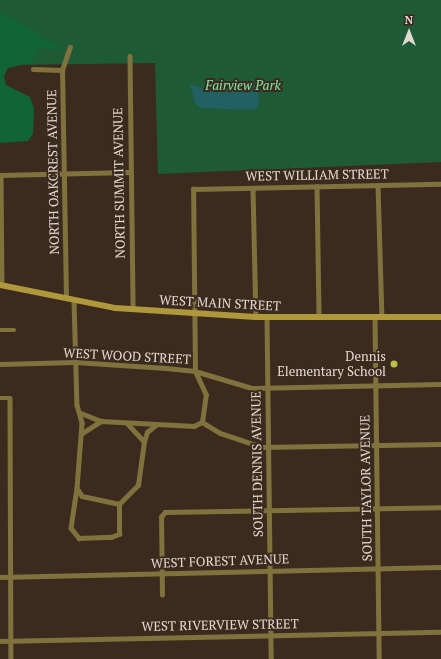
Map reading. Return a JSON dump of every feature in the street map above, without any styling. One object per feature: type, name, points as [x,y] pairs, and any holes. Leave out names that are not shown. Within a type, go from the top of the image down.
[{"type":"street","name":"NORTH OAKCREST AVENUE","points":[[66,298],[62,70],[70,47]]},
{"type":"street","name":"NORTH SUMMIT AVENUE","points":[[130,56],[129,172],[133,309]]},
{"type":"street","points":[[33,69],[62,70]]},
{"type":"street","points":[[1,285],[0,175],[129,172]]},
{"type":"street","name":"WEST WILLIAM STREET","points":[[194,313],[193,189],[441,184]]},
{"type":"street","name":"SOUTH TAYLOR AVENUE","points":[[378,185],[378,317],[375,352],[379,659]]},
{"type":"street","points":[[317,186],[319,317]]},
{"type":"street","points":[[253,188],[256,317]]},
{"type":"street","name":"WEST MAIN STREET","points":[[1,285],[74,300],[133,309],[256,317],[441,318]]},
{"type":"street","points":[[74,300],[76,405],[81,414],[81,434],[77,488],[71,528],[79,538],[111,538],[119,534],[119,504],[138,485],[144,442],[147,432],[156,425]]},
{"type":"street","points":[[194,313],[195,371],[206,396],[202,422]]},
{"type":"street","name":"SOUTH DENNIS AVENUE","points":[[267,317],[268,510],[271,659]]},
{"type":"street","points":[[0,330],[14,330]]},
{"type":"street","name":"WEST WOOD STREET","points":[[0,364],[75,362],[195,371],[245,388],[441,384]]},
{"type":"street","points":[[0,398],[10,398],[11,659]]},
{"type":"street","points":[[81,414],[101,421],[126,425],[194,426],[202,422]]},
{"type":"street","points":[[81,434],[101,421]]},
{"type":"street","points":[[202,422],[254,446],[441,444]]},
{"type":"street","points":[[126,425],[144,442]]},
{"type":"street","points":[[77,488],[85,497],[119,504]]},
{"type":"street","points":[[162,595],[161,517],[169,511],[441,507]]},
{"type":"street","name":"WEST FOREST AVENUE","points":[[0,577],[441,567]]},
{"type":"street","name":"WEST RIVERVIEW STREET","points":[[0,641],[441,632]]},
{"type":"green space","name":"Fairview Park","points":[[0,0],[441,0],[441,162],[158,174],[155,63],[9,65],[0,75]]},
{"type":"green space","points":[[0,11],[64,50],[38,47],[33,62],[8,68],[4,76],[6,85],[30,97],[34,109],[33,134],[28,141],[0,143]]},
{"type":"water","points":[[190,84],[216,93],[234,84],[253,84],[258,89],[259,106],[253,110],[201,108],[195,103]]},
{"type":"place","name":"Dennis Elementary School","points":[[394,364]]}]
